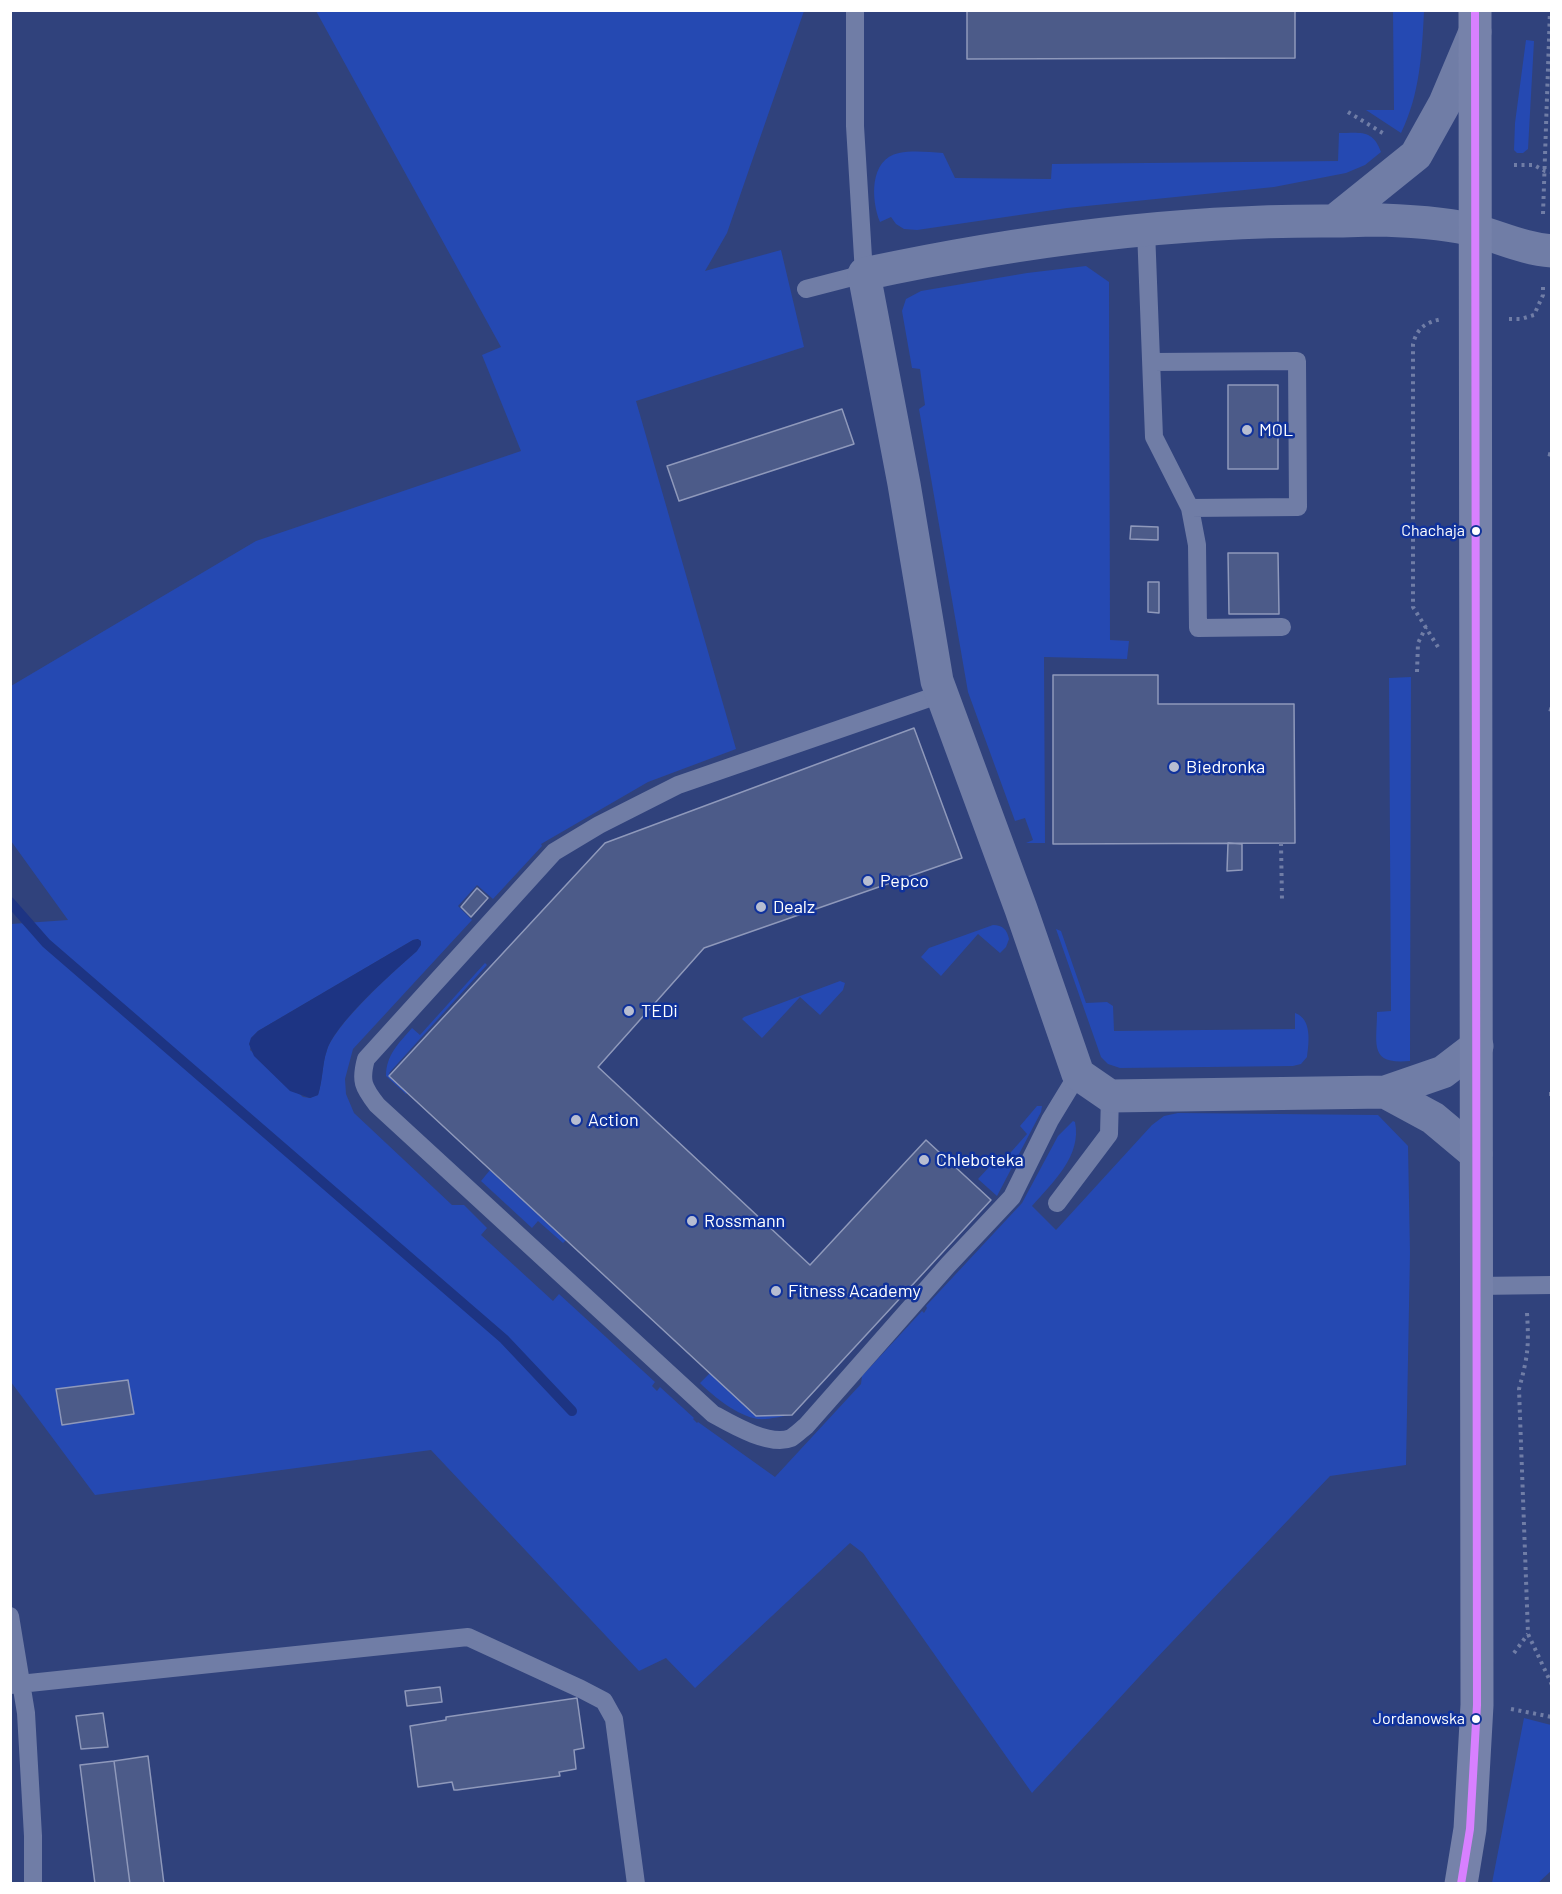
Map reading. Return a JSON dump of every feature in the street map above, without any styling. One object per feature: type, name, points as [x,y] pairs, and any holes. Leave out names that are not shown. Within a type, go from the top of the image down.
[{"type":"street","points":[[1334,221],[1416,155],[1445,103],[1475,21]]},
{"type":"street","points":[[1461,1884],[1470,1829],[1476,1705],[1475,21]]},
{"type":"street","points":[[1477,1046],[1443,1072],[1385,1092],[1110,1096],[1078,1074],[1021,909],[937,681],[904,484],[864,274],[935,258],[996,248],[1212,223],[1283,220],[1382,220],[1475,230],[1545,252]]},
{"type":"street","points":[[1385,1092],[1433,1118],[1476,1154]]},
{"type":"lane","points":[[806,289],[864,274],[855,126],[855,10]]},
{"type":"lane","points":[[1146,230],[1154,437],[1190,508],[1197,546],[1198,628],[1282,627]]},
{"type":"lane","points":[[1152,362],[1297,361],[1298,507],[1190,508]]},
{"type":"lane","points":[[941,693],[678,785],[600,825],[554,852],[366,1059],[361,1076],[366,1091],[377,1105],[713,1414],[754,1434],[789,1438],[806,1426],[1011,1197],[1050,1120],[1078,1074]]},
{"type":"lane","points":[[1057,1203],[1109,1134],[1110,1096]]},
{"type":"lane","points":[[1477,1286],[1551,1285]]},
{"type":"lane","points":[[10,1616],[16,1684],[27,1735],[33,1836],[33,1884]]},
{"type":"lane","points":[[16,1684],[468,1636],[604,1701],[614,1719],[636,1884]]},
{"type":"path","points":[[1515,319],[1521,320],[1534,315],[1543,296],[1550,10]]},
{"type":"path","points":[[1348,112],[1387,136]]},
{"type":"path","points":[[1514,165],[1534,165],[1551,172]]},
{"type":"path","points":[[1438,648],[1413,607],[1413,344],[1415,333],[1422,326],[1447,319]]},
{"type":"path","points":[[1417,672],[1418,643],[1426,627]]},
{"type":"path","points":[[1281,843],[1282,900]]},
{"type":"path","points":[[1526,1285],[1530,1339],[1528,1359],[1519,1389],[1528,1634],[1551,1685]]},
{"type":"path","points":[[1511,1656],[1528,1634]]},
{"type":"path","points":[[1504,1707],[1551,1717]]},
{"type":"shaded area","points":[[316,11],[804,11],[727,233],[705,271],[781,250],[804,347],[636,401],[736,749],[648,782],[541,844],[542,846],[493,899],[477,885],[458,906],[472,920],[353,1049],[345,1079],[346,1094],[354,1113],[452,1205],[464,1205],[487,1228],[481,1235],[553,1301],[559,1294],[655,1382],[652,1386],[657,1391],[660,1387],[697,1423],[775,1477],[861,1384],[862,1376],[922,1311],[924,1313],[926,1306],[1022,1203],[1058,1136],[1073,1121],[1076,1134],[1070,1157],[1057,1178],[1032,1206],[1056,1230],[1152,1125],[1164,1116],[1178,1113],[1378,1115],[1408,1146],[1410,1253],[1406,1465],[1330,1476],[1032,1793],[863,1553],[850,1543],[695,1688],[666,1658],[639,1671],[431,1450],[95,1495],[11,1382],[11,924],[68,920],[11,841],[11,686],[256,541],[521,451],[482,355],[501,347]],"holes":[[[418,939],[417,951],[367,998],[333,1039],[325,1055],[318,1095],[310,1098],[303,1097],[250,1050],[251,1038],[258,1031]]]},
{"type":"shaded area","points":[[1393,11],[1424,11],[1421,58],[1416,88],[1401,133],[1366,110],[1394,110]]},
{"type":"shaded area","points":[[1526,40],[1534,41],[1528,149],[1523,153],[1517,153],[1514,150],[1515,123]]},
{"type":"shaded area","points":[[1339,133],[1359,133],[1370,136],[1381,152],[1365,165],[1346,173],[1274,187],[1067,208],[917,230],[904,229],[891,217],[880,222],[875,203],[875,182],[882,163],[889,157],[904,152],[943,153],[955,178],[1051,179],[1052,164],[1338,161]]},
{"type":"shaded area","points":[[1086,266],[1109,282],[1110,640],[1129,641],[1127,659],[1044,657],[1045,843],[1026,843],[1033,840],[1025,818],[1015,821],[968,692],[919,409],[925,405],[920,369],[912,368],[902,311],[906,299],[921,291],[1027,273]]},
{"type":"shaded area","points":[[1411,677],[1410,1061],[1397,1061],[1387,1060],[1381,1056],[1376,1043],[1377,1012],[1391,1011],[1389,678]]},
{"type":"shaded area","points":[[993,925],[1004,929],[1009,939],[1006,947],[1000,953],[978,934],[941,976],[921,957],[929,948]]},
{"type":"shaded area","points":[[1056,929],[1061,931],[1086,1003],[1107,1002],[1113,1006],[1114,1031],[1295,1029],[1295,1013],[1304,1020],[1307,1026],[1309,1038],[1307,1057],[1301,1064],[1293,1066],[1120,1068],[1108,1064],[1101,1057]]},
{"type":"shaded area","points":[[418,939],[421,945],[417,951],[354,1011],[333,1038],[325,1055],[318,1095],[310,1098],[290,1091],[254,1056],[249,1044],[258,1031]]},
{"type":"shaded area","points":[[485,963],[487,965],[389,1073],[408,1092],[406,1094],[386,1076],[388,1062],[394,1050],[412,1028],[420,1035]]},
{"type":"shaded area","points":[[840,981],[845,983],[843,990],[820,1015],[800,997],[762,1038],[742,1019],[744,1017]]},
{"type":"shaded area","points":[[1037,1106],[1042,1106],[1041,1112],[997,1196],[978,1179],[991,1165],[996,1169],[1027,1134],[1020,1126]]},
{"type":"shaded area","points":[[490,1170],[566,1240],[563,1243],[538,1221],[532,1228],[481,1181]]},
{"type":"shaded area","points":[[710,1373],[792,1415],[758,1419],[742,1414],[719,1400],[700,1383]]},
{"type":"shaded area","points":[[1524,1718],[1551,1725],[1551,1871],[1538,1883],[1492,1883]]},
{"type":"building","points":[[967,10],[1295,10],[1295,58],[967,59]]},
{"type":"building","points":[[1228,385],[1278,385],[1278,469],[1228,469]]},
{"type":"building","points":[[842,409],[854,444],[679,501],[667,466]]},
{"type":"building","points":[[1131,526],[1158,527],[1158,540],[1130,539]]},
{"type":"building","points":[[1228,553],[1278,553],[1279,614],[1229,614]]},
{"type":"building","points":[[1148,582],[1159,582],[1159,613],[1148,612]]},
{"type":"building","name":"Biedronka","points":[[1053,675],[1158,675],[1158,704],[1294,704],[1295,843],[1053,844]]},
{"type":"building","points":[[914,728],[962,858],[704,948],[598,1067],[810,1265],[926,1140],[991,1200],[792,1415],[756,1416],[389,1076],[605,843]]},
{"type":"building","points":[[1228,843],[1242,844],[1242,870],[1227,871]]},
{"type":"building","points":[[477,888],[488,898],[471,917],[461,907]]},
{"type":"building","points":[[128,1380],[134,1414],[62,1425],[56,1389]]},
{"type":"building","points":[[440,1687],[442,1702],[407,1706],[405,1691]]},
{"type":"building","points":[[577,1698],[584,1748],[574,1750],[576,1769],[559,1772],[560,1776],[457,1790],[454,1790],[452,1782],[418,1787],[410,1726],[446,1720],[446,1717]]},
{"type":"building","points":[[103,1713],[108,1747],[81,1749],[76,1716]]},
{"type":"building","points":[[148,1756],[164,1884],[130,1884],[114,1761]]},
{"type":"building","points":[[114,1761],[130,1884],[95,1884],[80,1765]]},
{"type":"waterway","points":[[10,902],[46,943],[504,1339],[572,1411]]},
{"type":"transit line","points":[[1461,1884],[1470,1829],[1477,1705],[1475,10]]},
{"type":"place","name":"MOL","points":[[1247,430]]},
{"type":"place","name":"Chachaja","points":[[1476,531]]},
{"type":"place","name":"Biedronka","points":[[1174,767]]},
{"type":"place","name":"Pepco","points":[[868,881]]},
{"type":"place","name":"Dealz","points":[[761,907]]},
{"type":"place","name":"TEDi","points":[[629,1011]]},
{"type":"place","name":"Action","points":[[576,1120]]},
{"type":"place","name":"Chleboteka","points":[[924,1160]]},
{"type":"place","name":"Rossmann","points":[[692,1221]]},
{"type":"place","name":"Fitness Academy","points":[[776,1291]]},
{"type":"place","name":"Jordanowska","points":[[1476,1719]]}]
